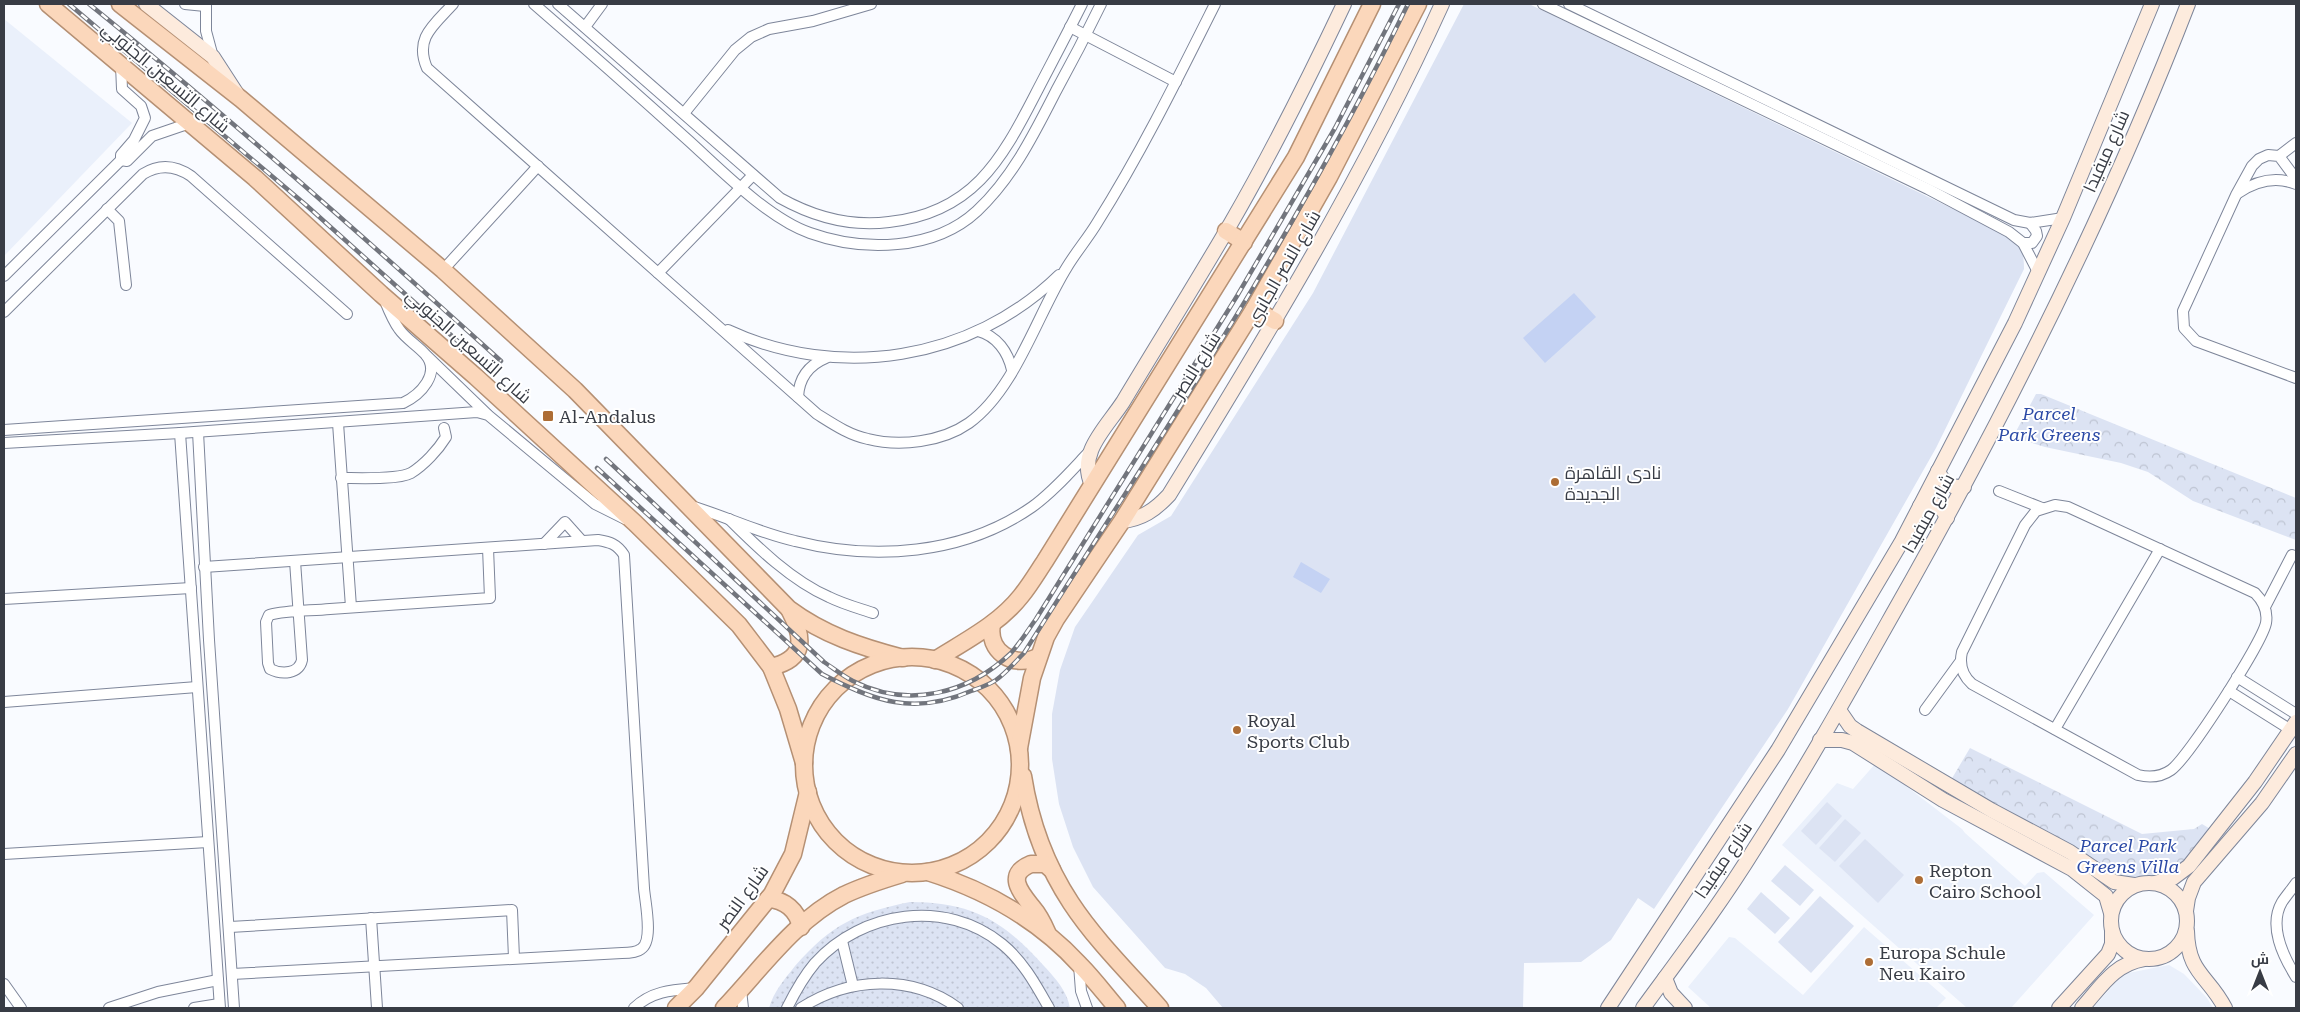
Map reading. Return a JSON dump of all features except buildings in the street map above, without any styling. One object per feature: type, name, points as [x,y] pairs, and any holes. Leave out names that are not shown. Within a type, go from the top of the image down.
[{"type":"main road","name":"شارع التسعين الجنوبي","points":[[48,4],[254,178],[381,294],[476,377],[635,523],[739,625],[771,667],[788,709],[804,763]]},
{"type":"main road","name":"شارع التسعين الجنوبي","points":[[120,4],[240,99],[443,270],[575,390],[789,609],[820,629],[850,643],[903,658]]},
{"type":"main road","name":"شارع النصر","points":[[935,660],[992,624],[1021,597],[1296,157],[1372,4]]},
{"type":"main road","name":"شارع النصر","points":[[928,872],[950,866],[971,856],[999,830],[1014,802],[1032,678],[1038,657],[1056,619],[1122,521],[1254,309],[1329,177],[1418,4]]},
{"type":"main road","points":[[1226,231],[1244,242]]},
{"type":"main road","points":[[1254,309],[1275,321]]},
{"type":"main road","points":[[771,667],[789,661],[799,648],[799,631],[789,609]]},
{"type":"main road","points":[[992,624],[993,641],[1004,656],[1020,662],[1038,657]]},
{"type":"main road","points":[[1117,1008],[1079,964],[1051,938],[1020,915],[987,895],[928,872],[886,869],[862,860],[841,846],[826,830],[815,812],[808,792],[804,763],[807,740],[816,717],[835,690],[849,678],[865,668],[882,662],[903,658],[935,660],[961,669],[984,684],[1001,702],[1009,717],[1020,756],[1029,808],[1052,870],[1084,921],[1160,1008]]},
{"type":"main road","name":"شارع النصر","points":[[676,1008],[696,988],[768,899],[784,873],[793,854],[808,792]]},
{"type":"main road","points":[[1051,938],[1038,914],[1019,890],[1017,881],[1020,872],[1031,864],[1040,863],[1052,870]]},
{"type":"main road","points":[[724,1008],[800,927],[823,908],[864,886],[907,872]]},
{"type":"main road","points":[[768,899],[780,901],[790,906],[797,916],[800,927]]},
{"type":"street","points":[[146,4],[213,57]]},
{"type":"street","points":[[186,4],[206,5],[206,31],[213,57],[240,99]]},
{"type":"street","points":[[452,4],[428,31],[422,43],[422,56],[427,68],[817,414],[841,430],[868,439],[896,443],[924,440],[947,434],[968,423],[987,408],[1001,390],[1067,268],[1097,223],[1176,82],[1215,4]]},
{"type":"street","points":[[534,4],[741,187],[778,216],[809,233],[856,244],[898,245],[926,238],[955,226],[976,212],[1014,168],[1101,4]]},
{"type":"street","points":[[558,4],[685,112],[780,198],[817,215],[844,222],[872,224],[900,221],[940,208],[975,186],[1000,159],[1010,144],[1082,4]]},
{"type":"street","points":[[585,27],[602,4]]},
{"type":"street","points":[[685,112],[735,50],[751,38],[769,29],[840,14],[871,4]]},
{"type":"street","points":[[686,504],[793,541],[825,548],[863,552],[920,549],[967,538],[1007,523],[1032,507],[1054,490],[1089,452],[1112,420],[1226,231],[1274,145],[1344,4]]},
{"type":"street","name":"شارع النصر الجانبى","points":[[1122,521],[1133,520],[1147,514],[1169,496],[1275,321],[1362,169],[1412,71],[1442,4]]},
{"type":"street","points":[[1543,4],[1928,189],[2016,236],[2023,243],[2038,272]]},
{"type":"street","points":[[1569,4],[2014,220],[2030,223],[2064,218]]},
{"type":"street","name":"شارع ميفيدا","points":[[1608,1008],[1778,750],[1837,654],[1920,506],[2014,324],[2064,218],[2152,4]]},
{"type":"street","name":"شارع ميفيدا","points":[[1648,1007],[1665,978],[1754,850],[1839,710],[1964,487],[2019,382],[2090,235],[2158,80],[2188,4]]},
{"type":"street","points":[[569,34],[570,27],[585,27]]},
{"type":"street","points":[[581,44],[590,41],[585,27]]},
{"type":"street","points":[[1070,27],[1176,82]]},
{"type":"street","points":[[4,276],[121,160],[121,155],[142,129],[146,118],[141,106],[122,89],[121,65]]},
{"type":"street","points":[[121,160],[127,161],[152,136],[190,123]]},
{"type":"street","points":[[2296,143],[2279,156],[2268,155],[2259,159],[2252,166],[2236,195],[2183,311],[2184,328],[2196,342],[2296,378]]},
{"type":"street","points":[[2279,156],[2296,179]]},
{"type":"street","points":[[443,270],[538,166]]},
{"type":"street","points":[[4,312],[143,174],[149,170],[167,167],[176,168],[191,176],[347,314]]},
{"type":"street","points":[[658,273],[753,175]]},
{"type":"street","points":[[2236,195],[2247,187],[2261,182],[2275,180],[2296,184]]},
{"type":"street","points":[[107,209],[119,221],[126,285]]},
{"type":"street","points":[[2023,243],[2032,243],[2037,236],[2030,223]]},
{"type":"street","points":[[718,325],[770,347],[827,358],[864,358],[910,353],[956,341],[978,331],[1028,301],[1067,268]]},
{"type":"street","points":[[381,294],[400,331],[488,415],[595,504],[635,523]]},
{"type":"street","points":[[978,331],[990,336],[1000,345],[1008,357],[1012,370]]},
{"type":"street","points":[[4,430],[388,406],[411,400],[425,386],[431,373],[427,356]]},
{"type":"street","points":[[798,397],[804,376],[814,364],[827,358]]},
{"type":"street","points":[[388,406],[388,420]]},
{"type":"street","points":[[4,443],[388,420],[469,412],[488,415]]},
{"type":"street","points":[[338,422],[351,607]]},
{"type":"street","points":[[62,426],[62,440]]},
{"type":"street","points":[[341,478],[376,478],[409,474],[442,444],[446,437],[444,428]]},
{"type":"street","points":[[198,432],[204,567],[230,927],[234,1008]]},
{"type":"street","points":[[180,433],[220,1006],[194,1008]]},
{"type":"street","points":[[1089,452],[1087,468],[1092,485]]},
{"type":"street","points":[[182,471],[199,470]]},
{"type":"street","points":[[1938,471],[1942,480],[1950,485],[1964,487]]},
{"type":"street","points":[[1999,491],[2042,508]]},
{"type":"street","points":[[1920,506],[1930,503],[1939,506],[1947,518]]},
{"type":"street","points":[[1925,710],[1960,662],[1962,652],[2024,525],[2032,515],[2042,508],[2055,505],[2068,506],[2255,593],[2265,607],[2264,631],[2237,677],[2177,765],[2160,776],[2138,775],[1972,684],[1965,676],[1960,662]]},
{"type":"street","points":[[726,517],[758,547],[792,574],[828,597],[873,613]]},
{"type":"street","points":[[544,544],[565,522],[582,541]]},
{"type":"street","points":[[204,567],[598,540],[611,542],[619,547],[624,555],[648,938],[642,949],[632,952],[232,974]]},
{"type":"street","points":[[295,561],[298,612],[302,660],[300,666],[293,671],[273,671],[268,663],[267,617],[274,614],[298,612],[351,607],[490,598],[488,548]]},
{"type":"street","points":[[2055,729],[2160,549]]},
{"type":"street","points":[[2265,607],[2292,554]]},
{"type":"street","points":[[4,599],[190,588]]},
{"type":"street","points":[[194,642],[209,640]]},
{"type":"street","points":[[2237,677],[2296,714]]},
{"type":"street","points":[[4,702],[197,687]]},
{"type":"street","points":[[1839,710],[1850,726],[1857,731],[1938,780],[2070,852],[2114,882],[2134,885],[2155,883],[2173,878],[2189,866],[2237,805],[2294,726],[2228,691]]},
{"type":"street","points":[[1820,740],[1842,740],[1853,743],[1930,792],[2072,869],[2106,896],[2111,913],[2112,932],[2112,944],[2108,954],[2059,1008]]},
{"type":"street","points":[[2226,1008],[2190,957],[2187,918],[2188,898],[2194,882],[2262,803],[2296,754]]},
{"type":"street","points":[[1930,792],[1938,780]]},
{"type":"street","points":[[4,854],[208,842]]},
{"type":"street","points":[[211,879],[226,878]]},
{"type":"street","points":[[2155,883],[2166,886],[2175,892],[2187,918],[2178,945],[2170,953],[2160,957]]},
{"type":"street","points":[[2296,883],[2279,908],[2276,929],[2279,942],[2296,977]]},
{"type":"street","points":[[2111,913],[2115,901],[2124,891],[2134,885]]},
{"type":"street","points":[[230,927],[512,910],[514,958]]},
{"type":"street","points":[[787,1008],[808,972],[823,956],[842,941],[869,925],[906,916],[930,916],[965,923],[1002,944],[1030,976],[1049,1008]]},
{"type":"street","points":[[371,918],[377,1008]]},
{"type":"street","points":[[2112,932],[2121,947],[2136,957],[2144,959]]},
{"type":"street","points":[[842,941],[853,986]]},
{"type":"street","points":[[2082,1008],[2120,967],[2129,962],[2160,957],[2173,958],[2200,973]]},
{"type":"street","points":[[1079,964],[1081,991],[1087,1008]]},
{"type":"street","points":[[1665,978],[1671,993],[1685,1008]]},
{"type":"street","points":[[109,1008],[123,1006],[158,992],[218,980]]},
{"type":"street","points":[[4,984],[20,1008]]},
{"type":"street","points":[[801,1008],[825,994],[853,986],[890,984],[913,986],[941,997],[958,1008]]},
{"type":"street","points":[[634,1008],[653,994],[665,990],[696,988]]},
{"type":"street","points":[[741,990],[743,1008]]},
{"type":"shaded area","points":[[4,19],[132,123],[4,256]]},
{"type":"shaded area","name":"Repton Cairo School","points":[[1876,763],[1962,829],[2025,886],[2037,873],[2044,872],[2094,915],[2011,1008],[1967,1008],[1782,845],[1837,783],[1853,789]]},
{"type":"shaded area","name":"Europa Schule Neu Kairo","points":[[1864,927],[1946,998],[1936,1008],[1711,1008],[1688,987],[1729,937],[1735,938],[1803,995]]},
{"type":"shaded area","points":[[2169,965],[2184,974],[2207,998],[2213,1008],[2093,1008],[2123,974]]},
{"type":"green space","name":"نادى القاهرة الجديدة","points":[[1464,4],[1529,4],[2011,237],[2022,251],[2024,269],[1936,448],[1788,709],[1654,909],[1638,898],[1611,940],[1581,962],[1524,963],[1523,1008],[1223,1008],[1206,988],[1185,974],[1165,968],[1093,887],[1073,847],[1059,804],[1052,759],[1052,714],[1060,670],[1075,627],[1138,535],[1171,516],[1313,293]]},
{"type":"green space","name":"Parcel Park Greens","points":[[2036,394],[2041,394],[2296,498],[2296,540],[2193,501],[2148,472],[2121,463],[2045,447],[2013,437]]},
{"type":"green space","name":"Parcel Park Greens Villa","points":[[1970,748],[2142,834],[2194,829],[2202,824],[2212,830],[2172,874],[2130,882],[2115,879],[1951,780]]},
{"type":"green space","points":[[1827,802],[1842,816],[1816,845],[1801,831]]},
{"type":"green space","points":[[1845,819],[1861,833],[1835,862],[1819,848]]},
{"type":"green space","points":[[1865,839],[1904,875],[1878,903],[1839,866]]},
{"type":"green space","points":[[1785,865],[1814,890],[1800,906],[1771,881]]},
{"type":"green space","points":[[1761,892],[1790,918],[1775,934],[1747,909]]},
{"type":"green space","points":[[1820,896],[1854,926],[1811,973],[1778,942]]},
{"type":"green space","points":[[910,902],[932,903],[969,910],[1000,926],[1029,950],[1053,976],[1064,991],[1070,1008],[769,1008],[783,981],[795,966],[833,930],[860,916]]},
{"type":"water","points":[[1574,293],[1596,317],[1545,363],[1523,338]]},
{"type":"water","points":[[1301,562],[1330,579],[1321,593],[1293,577]]},
{"type":"railway","points":[[69,4],[306,205],[491,371]]},
{"type":"railway","points":[[89,4],[297,180],[501,361]]},
{"type":"railway","points":[[606,459],[824,662],[849,679],[874,690],[916,695],[936,693],[976,679],[1011,653],[1036,619],[1237,296],[1335,128],[1399,4]]},
{"type":"railway","points":[[597,468],[822,674],[859,692],[877,698],[913,704],[950,699],[993,682],[1024,653],[1225,334],[1320,171],[1408,4]]},
{"type":"place","name":"Al-Andalus","points":[[548,416]]},
{"type":"place","name":"نادى القاهرة الجديدة","points":[[1555,482]]},
{"type":"place","name":"Royal Sports Club","points":[[1237,730]]},
{"type":"place","name":"Repton Cairo School","points":[[1919,880]]},
{"type":"place","name":"Europa Schule Neu Kairo","points":[[1869,962]]}]
